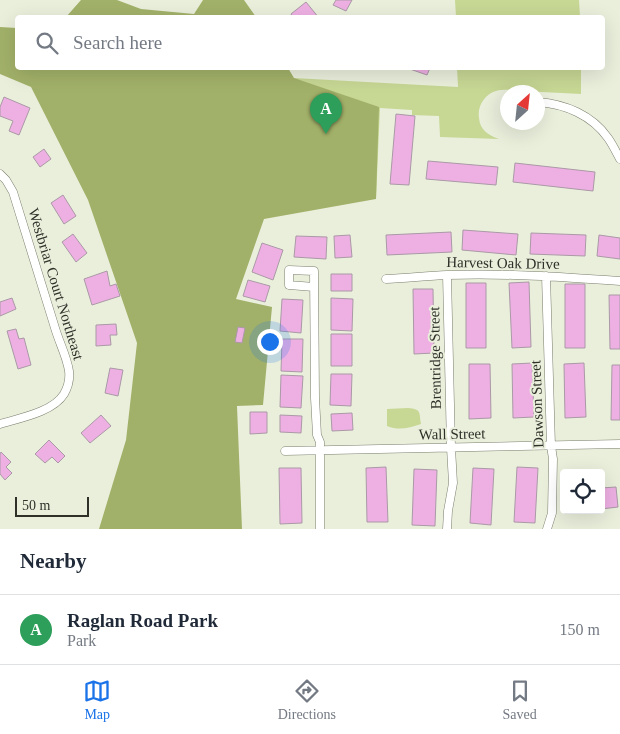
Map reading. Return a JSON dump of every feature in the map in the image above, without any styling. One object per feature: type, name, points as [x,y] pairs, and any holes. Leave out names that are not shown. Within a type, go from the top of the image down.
[{"type":"street","points":[[545,103],[574,110],[592,122],[608,138],[620,159]]},
{"type":"street","name":"Westbriar Court Northeast","points":[[0,174],[6,180],[12,192],[56,333],[68,365],[69,383],[66,392],[52,406],[0,424]]},
{"type":"street","points":[[314,287],[289,284],[290,270],[314,271],[315,398],[317,435],[320,442],[320,529]]},
{"type":"street","name":"Brentridge Street","points":[[447,276],[453,483],[447,529]]},
{"type":"street","name":"Harvest Oak Drive","points":[[386,278],[546,276],[620,282]]},
{"type":"street","name":"Dawson Street","points":[[546,276],[551,446],[553,459],[552,513],[547,529]]},
{"type":"street","name":"Wall Street","points":[[285,451],[620,444]]},
{"type":"green space","points":[[81,0],[117,0],[141,9],[194,14],[203,0],[244,0],[255,15],[68,15]]},
{"type":"green space","points":[[455,0],[579,0],[580,15],[456,15]]},
{"type":"green space","points":[[0,27],[15,28],[15,70],[289,70],[294,78],[379,107],[376,199],[264,219],[236,299],[272,307],[263,405],[237,406],[242,529],[99,529],[126,440],[137,343],[88,200],[31,87],[0,74]]},
{"type":"green space","points":[[457,70],[581,70],[581,94],[545,92],[545,85],[500,85],[500,90],[488,95],[479,109],[481,126],[485,132],[499,139],[440,137],[439,116],[412,115],[412,110],[380,108],[376,199],[294,78],[458,87]]},
{"type":"green space","points":[[408,408],[418,411],[421,424],[400,429],[387,426],[387,409]]},
{"type":"building","points":[[336,0],[352,0],[346,11],[333,5]]},
{"type":"building","points":[[306,2],[317,15],[292,15]]},
{"type":"building","points":[[413,70],[429,70],[427,75]]},
{"type":"building","points":[[4,97],[30,108],[19,135],[9,131],[13,121],[0,116],[0,107]]},
{"type":"building","points":[[396,114],[415,116],[409,185],[390,184]]},
{"type":"building","points":[[44,149],[51,159],[40,167],[33,157]]},
{"type":"building","points":[[428,161],[498,167],[496,185],[426,179]]},
{"type":"building","points":[[515,163],[595,172],[593,191],[513,182]]},
{"type":"building","points":[[63,195],[76,216],[64,224],[51,203]]},
{"type":"building","points":[[463,230],[518,234],[516,255],[462,250]]},
{"type":"building","points":[[451,232],[452,252],[387,255],[386,235]]},
{"type":"building","points":[[531,233],[586,235],[585,256],[530,254]]},
{"type":"building","points":[[73,234],[87,253],[76,262],[62,242]]},
{"type":"building","points":[[350,235],[352,257],[335,258],[334,236]]},
{"type":"building","points":[[599,235],[620,238],[620,259],[597,256]]},
{"type":"building","points":[[296,236],[327,237],[326,259],[294,257]]},
{"type":"building","points":[[262,243],[283,250],[273,280],[252,272]]},
{"type":"building","points":[[107,271],[110,286],[116,284],[120,296],[92,305],[84,279]]},
{"type":"building","points":[[331,274],[352,274],[352,291],[331,291]]},
{"type":"building","points":[[248,280],[270,286],[265,302],[243,296]]},
{"type":"building","points":[[529,282],[531,347],[512,348],[509,283]]},
{"type":"building","points":[[466,283],[486,283],[486,348],[466,348]]},
{"type":"building","points":[[565,284],[585,284],[585,348],[565,348]]},
{"type":"building","points":[[413,289],[433,289],[434,353],[414,354]]},
{"type":"building","points":[[609,295],[620,295],[620,349],[610,349]]},
{"type":"building","points":[[12,298],[16,309],[0,316],[0,302]]},
{"type":"building","points":[[331,298],[353,299],[352,331],[331,330]]},
{"type":"building","points":[[282,299],[303,300],[301,333],[280,331]]},
{"type":"building","points":[[116,324],[117,335],[110,335],[111,345],[96,346],[96,325]]},
{"type":"building","points":[[238,327],[245,328],[242,343],[235,342]]},
{"type":"building","points":[[16,329],[19,339],[24,338],[31,365],[18,369],[7,331]]},
{"type":"building","points":[[331,334],[352,334],[352,366],[331,366]]},
{"type":"building","points":[[282,339],[303,339],[302,372],[281,371]]},
{"type":"building","points":[[532,363],[534,417],[513,418],[512,364]]},
{"type":"building","points":[[584,363],[586,417],[565,418],[564,364]]},
{"type":"building","points":[[469,364],[490,364],[491,418],[469,419]]},
{"type":"building","points":[[612,365],[620,365],[620,420],[611,420]]},
{"type":"building","points":[[110,368],[123,370],[118,396],[105,393]]},
{"type":"building","points":[[331,374],[352,374],[351,406],[330,405]]},
{"type":"building","points":[[281,375],[303,376],[301,408],[280,407]]},
{"type":"building","points":[[250,412],[267,412],[267,433],[250,434]]},
{"type":"building","points":[[352,413],[353,430],[332,431],[331,414]]},
{"type":"building","points":[[101,415],[111,426],[90,443],[81,433]]},
{"type":"building","points":[[280,415],[302,416],[301,433],[280,432]]},
{"type":"building","points":[[49,440],[65,456],[58,463],[52,457],[45,463],[35,454]]},
{"type":"building","points":[[1,452],[11,462],[6,467],[12,473],[5,480],[0,474]]},
{"type":"building","points":[[386,467],[388,522],[367,522],[366,468]]},
{"type":"building","points":[[517,467],[538,468],[535,523],[514,522]]},
{"type":"building","points":[[279,468],[301,468],[302,523],[280,524]]},
{"type":"building","points":[[473,468],[494,469],[491,525],[470,523]]},
{"type":"building","points":[[414,469],[437,470],[435,526],[412,525]]},
{"type":"building","points":[[616,487],[618,507],[605,509],[605,488]]},
{"type":"place","name":"Raglan Road Park","points":[[326,134]]}]
